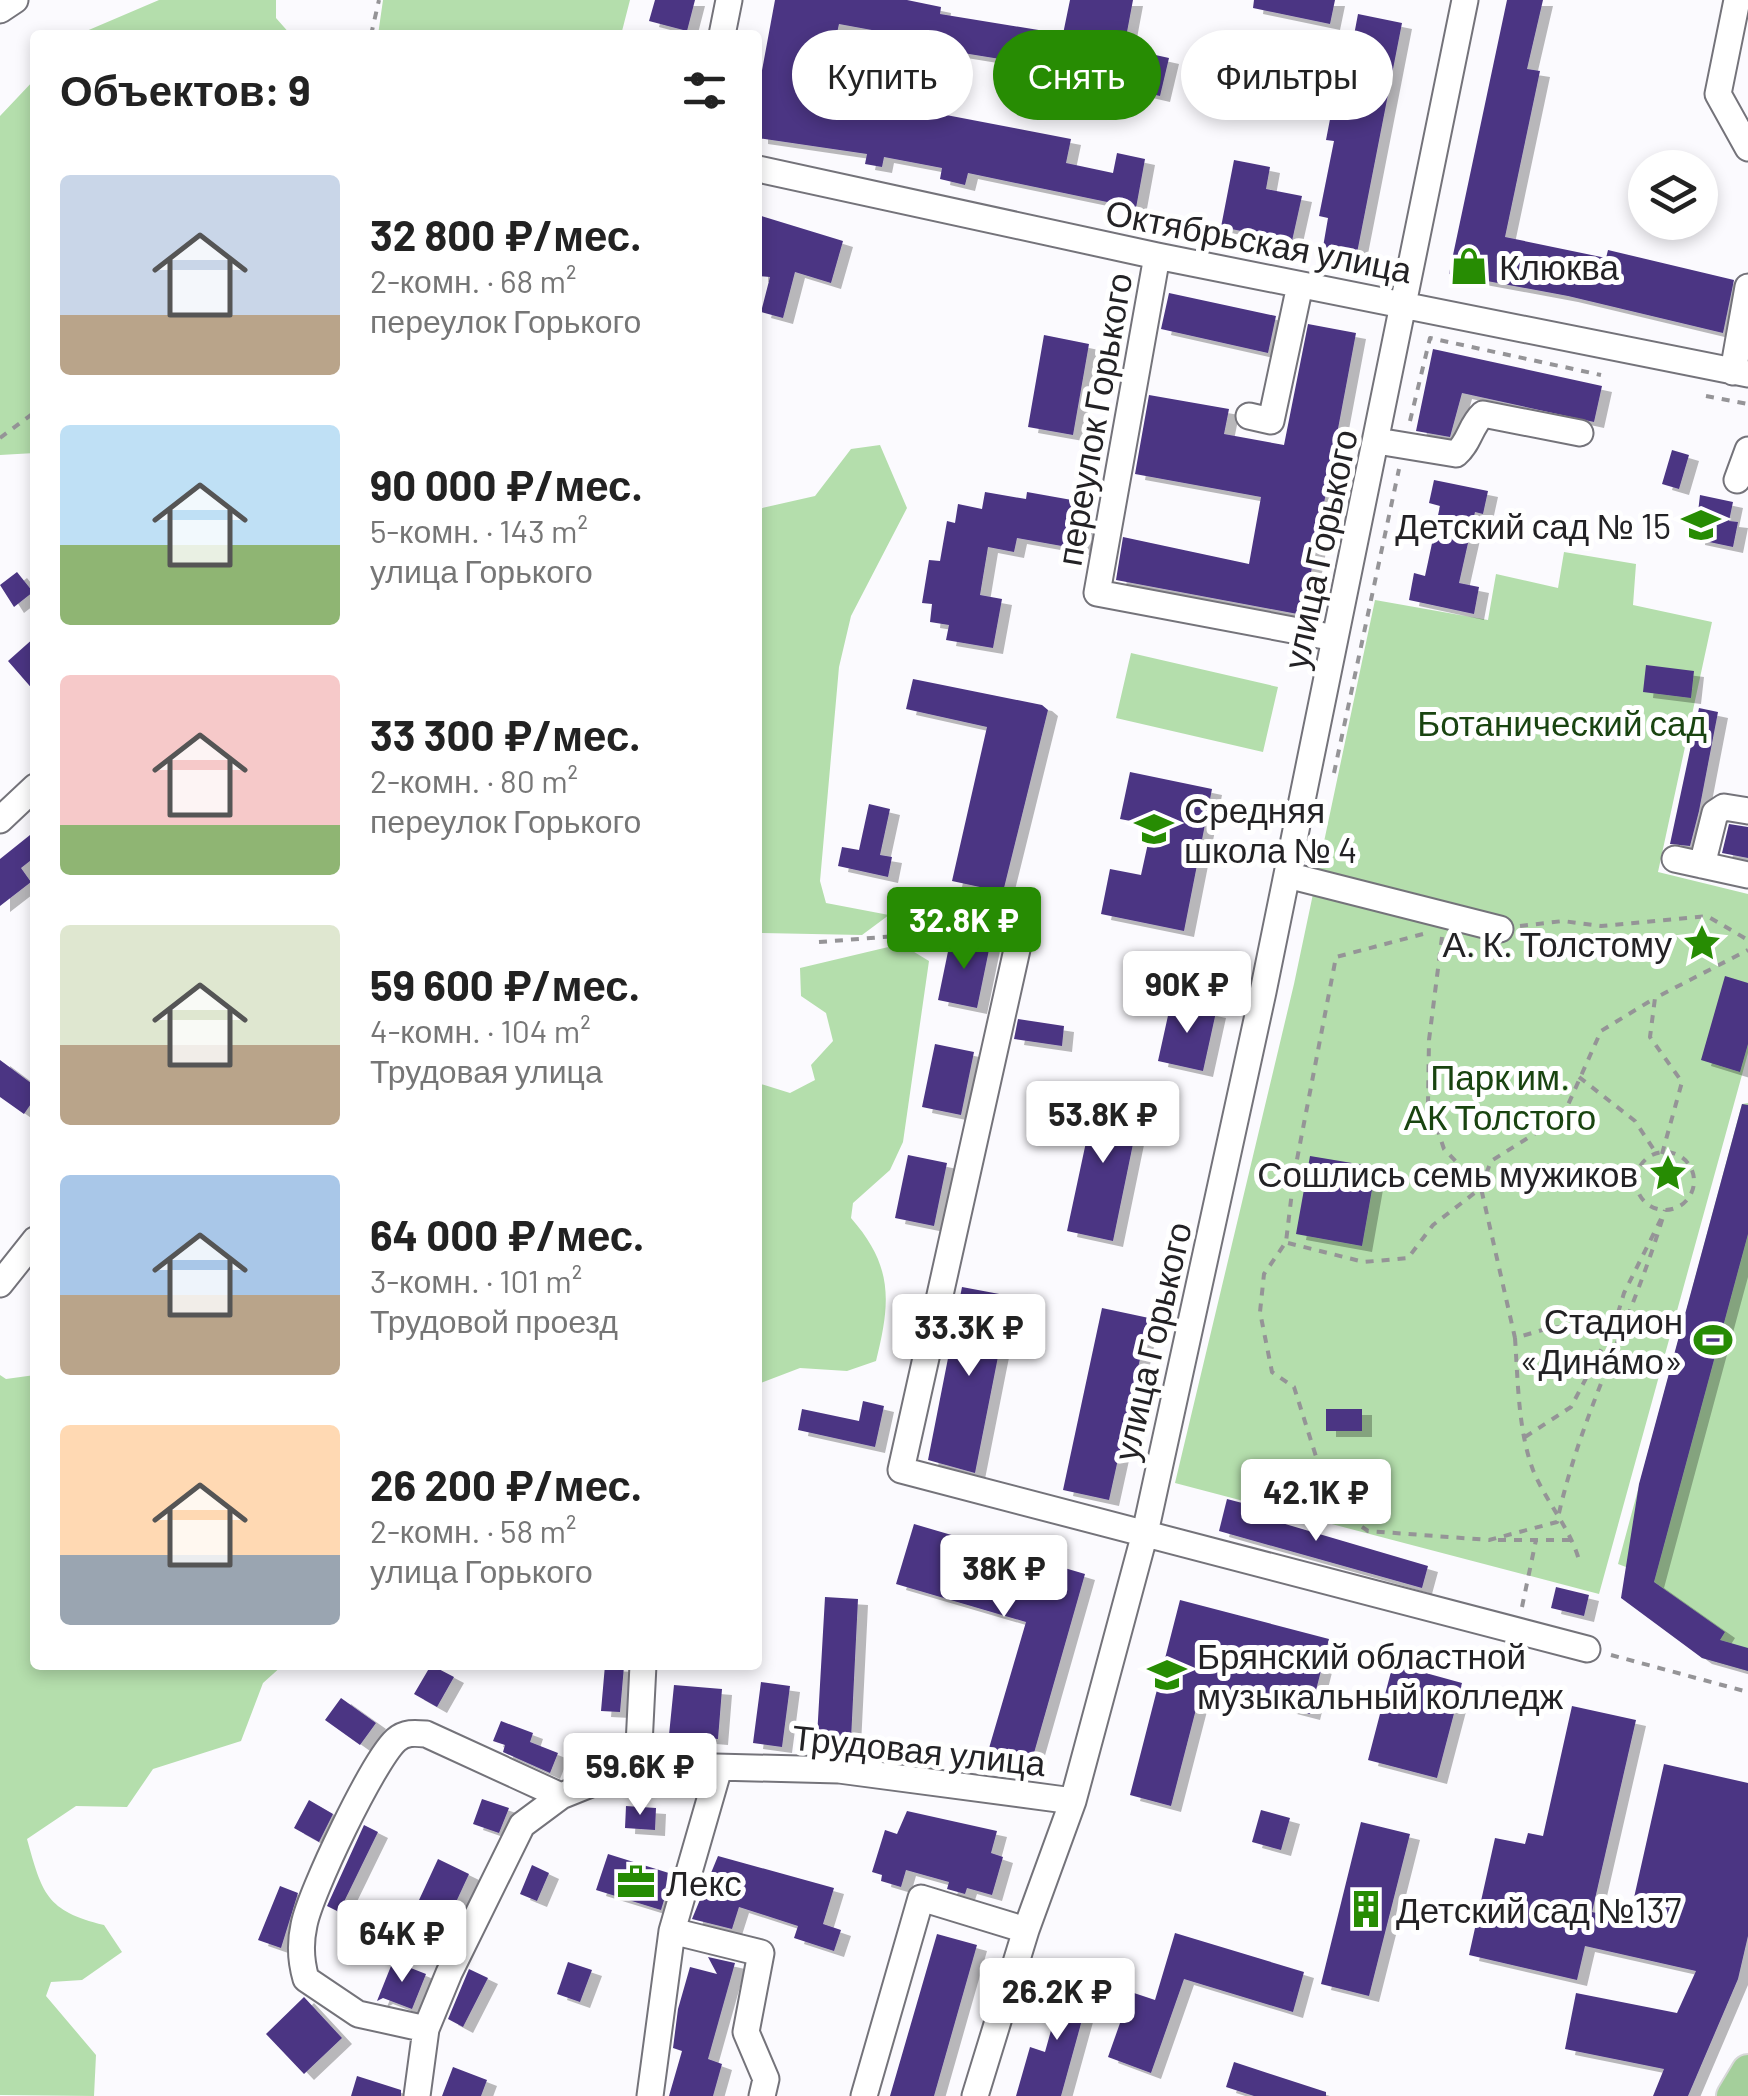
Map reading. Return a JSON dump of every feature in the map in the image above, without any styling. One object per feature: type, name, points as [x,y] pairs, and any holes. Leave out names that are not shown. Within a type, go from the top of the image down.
[{"type":"main road","points":[[1733,2096],[1748,2071]]},
{"type":"street","points":[[0,10],[15,0]]},
{"type":"street","points":[[723,30],[730,0]]},
{"type":"street","name":"улица Горького","points":[[975,2096],[1026,1930],[1074,1801],[1145,1532],[1287,875],[1465,0]]},
{"type":"street","points":[[1737,0],[1718,94],[1748,148]]},
{"type":"street","name":"Октябрьская улица","points":[[762,170],[1157,256],[1741,373]]},
{"type":"street","name":"переулок Горького","points":[[1157,256],[1097,593],[1336,638]]},
{"type":"street","points":[[1249,416],[1271,422],[1300,285]]},
{"type":"street","points":[[1741,373],[1748,287]]},
{"type":"street","points":[[1377,441],[1456,454],[1468,443],[1473,424],[1483,414],[1580,433]]},
{"type":"street","points":[[1736,480],[1748,450]]},
{"type":"street","points":[[0,820],[30,792]]},
{"type":"street","points":[[1702,865],[1714,813],[1724,807],[1748,811]]},
{"type":"street","points":[[1676,860],[1748,875]]},
{"type":"street","points":[[1287,875],[1500,929]]},
{"type":"street","points":[[1018,944],[901,1470],[1587,1649]]},
{"type":"street","points":[[0,1284],[30,1246]]},
{"type":"street","points":[[638,1766],[643,1670]]},
{"type":"street","points":[[426,2029],[358,2014],[306,1979],[302,1962],[304,1925],[329,1858],[376,1773],[396,1740],[408,1733],[426,1734],[561,1796]]},
{"type":"street","name":"Трудовая улица","points":[[417,2096],[426,2029],[449,1973],[522,1825],[561,1796],[638,1766],[839,1770],[1074,1801]]},
{"type":"street","points":[[650,2096],[672,1931],[719,1768]]},
{"type":"street","points":[[864,2096],[921,1898],[1026,1930]]},
{"type":"street","points":[[672,1931],[760,1953],[746,2032],[766,2080],[762,2096]]},
{"type":"path","points":[[372,30],[379,0]]},
{"type":"path","points":[[1333,778],[1430,338],[1601,375]]},
{"type":"path","points":[[1706,396],[1748,404]]},
{"type":"path","points":[[0,438],[30,416]]},
{"type":"path","points":[[819,942],[910,935],[953,916],[1006,925],[1018,944]]},
{"type":"path","points":[[1500,929],[1563,922],[1601,926],[1707,916],[1748,940]]},
{"type":"path","points":[[1573,1540],[1488,1540],[1368,1530],[1345,1515],[1326,1488],[1294,1386],[1272,1372],[1260,1312],[1264,1274],[1286,1242],[1294,1175],[1336,957],[1398,938],[1442,930],[1429,1040],[1428,1102],[1444,1149],[1481,1188],[1515,1338],[1525,1437],[1532,1467],[1557,1522],[1573,1540],[1578,1560]]},
{"type":"path","points":[[1286,1242],[1364,1262],[1408,1258],[1433,1225],[1481,1188],[1491,1161],[1563,1116],[1601,1031],[1748,950]]},
{"type":"path","points":[[1655,998],[1650,1037],[1682,1082],[1659,1154]]},
{"type":"path","points":[[1579,1076],[1635,1120],[1659,1154]]},
{"type":"path","points":[[1659,1154],[1679,1156],[1693,1172],[1690,1197],[1680,1206],[1665,1210],[1648,1205],[1636,1183],[1641,1164],[1659,1154]]},
{"type":"path","points":[[1525,1437],[1571,1407],[1615,1323],[1624,1293],[1665,1210]]},
{"type":"path","points":[[1557,1522],[1571,1458],[1646,1276],[1665,1210]]},
{"type":"path","points":[[1515,1338],[1550,1328],[1615,1323]]},
{"type":"path","points":[[1488,1540],[1557,1522]]},
{"type":"path","points":[[1516,1631],[1536,1540]]},
{"type":"path","points":[[1587,1649],[1748,1692]]},
{"type":"green space","points":[[159,0],[276,0],[276,18],[287,30],[89,30]]},
{"type":"green space","points":[[383,0],[630,0],[622,30],[379,30]]},
{"type":"green space","points":[[30,84],[30,453],[0,455],[0,116]]},
{"type":"green space","points":[[880,445],[907,508],[851,616],[839,667],[820,881],[826,903],[889,915],[862,935],[762,933],[762,508],[815,496],[851,449]]},
{"type":"green space","name":"Парк им. АК Толстого","points":[[1564,552],[1636,564],[1633,605],[1712,622],[1658,872],[1748,894],[1748,1053],[1599,1594],[1175,1483],[1294,984],[1375,600],[1488,620],[1496,574],[1558,588]]},
{"type":"green space","points":[[1131,653],[1278,687],[1263,752],[1116,718]]},
{"type":"green space","points":[[901,944],[929,961],[903,1142],[890,1170],[853,1203],[851,1218],[875,1252],[885,1285],[884,1320],[876,1361],[847,1371],[800,1368],[762,1382],[762,1084],[790,1093],[815,1080],[811,1065],[833,1041],[826,1013],[801,996],[800,968]]},
{"type":"green space","name":"Стадион «Дина́мо»","points":[[1748,1103],[1748,1671],[1702,1658],[1626,1567],[1618,1564],[1742,1104]]},
{"type":"green space","points":[[0,1375],[6,1379],[30,1376],[30,1670],[277,1670],[263,1683],[241,1741],[153,1769],[127,1807],[76,1806],[27,1839],[49,1897],[70,1913],[104,1925],[122,1952],[82,1980],[51,1982],[46,1996],[96,2055],[94,2096],[0,2095]]},
{"type":"building","points":[[655,0],[695,0],[687,30],[649,21]]},
{"type":"building","points":[[775,0],[907,0],[941,7],[940,14],[1038,30],[993,30],[993,58],[973,55],[973,30],[872,30],[839,24],[838,30],[792,30],[792,120],[972,120],[1071,139],[1066,163],[1113,173],[1117,153],[1145,159],[1136,208],[968,173],[965,185],[940,179],[942,168],[884,157],[882,167],[865,164],[867,154],[762,139],[762,70]]},
{"type":"building","points":[[1070,0],[1133,0],[1127,30],[1064,30]]},
{"type":"building","points":[[1254,0],[1335,0],[1330,24],[1253,8]]},
{"type":"building","points":[[1507,0],[1543,0],[1527,69],[1540,71],[1505,237],[1606,258],[1608,250],[1734,280],[1723,333],[1568,296],[1449,274]]},
{"type":"building","points":[[1358,14],[1402,23],[1393,69],[1393,30],[1355,30]]},
{"type":"building","points":[[1161,56],[1169,58],[1161,92]]},
{"type":"building","points":[[1330,120],[1383,120],[1357,253],[1323,247],[1328,218],[1319,216],[1334,141],[1326,140]]},
{"type":"building","points":[[1234,160],[1270,167],[1266,189],[1302,196],[1292,241],[1221,227]]},
{"type":"building","points":[[762,216],[843,241],[831,283],[795,272],[783,318],[762,312],[770,277],[762,276]]},
{"type":"building","points":[[1169,293],[1276,316],[1268,353],[1161,329]]},
{"type":"building","points":[[1308,324],[1356,333],[1303,615],[1116,580],[1123,537],[1249,564],[1261,497],[1135,474],[1149,395],[1229,409],[1224,434],[1284,445]]},
{"type":"building","points":[[1044,335],[1089,344],[1073,435],[1028,427]]},
{"type":"building","points":[[1433,349],[1602,386],[1594,422],[1462,393],[1450,437],[1416,431]]},
{"type":"building","points":[[1672,450],[1689,455],[1679,489],[1662,484]]},
{"type":"building","points":[[1434,480],[1488,491],[1483,514],[1475,512],[1459,583],[1479,587],[1474,614],[1409,600],[1414,573],[1425,576],[1440,506],[1429,503]]},
{"type":"building","points":[[985,492],[1026,499],[1027,492],[1083,502],[1078,526],[1088,528],[1084,550],[1017,538],[1014,552],[988,547],[980,595],[1002,599],[993,648],[946,640],[949,625],[930,622],[932,604],[922,603],[929,560],[940,561],[947,521],[955,523],[958,504],[982,509]]},
{"type":"building","points":[[1700,495],[1733,502],[1729,521],[1738,522],[1733,547],[1695,539]]},
{"type":"building","points":[[17,572],[30,588],[30,594],[14,607],[0,585]]},
{"type":"building","points":[[30,641],[30,686],[8,661]]},
{"type":"building","points":[[1646,665],[1694,671],[1691,698],[1643,692]]},
{"type":"building","points":[[913,679],[1042,705],[1048,710],[1003,892],[952,881],[987,727],[906,709]]},
{"type":"building","points":[[1699,708],[1718,712],[1699,811],[1690,846],[1670,844]]},
{"type":"building","points":[[1130,772],[1212,789],[1184,931],[1101,914],[1110,869],[1141,875],[1152,825],[1120,819]]},
{"type":"building","points":[[869,804],[890,809],[880,855],[892,857],[888,877],[838,866],[842,847],[859,850]]},
{"type":"building","points":[[1729,824],[1748,827],[1748,858],[1722,853]]},
{"type":"building","points":[[30,835],[30,861],[21,868],[30,883],[0,906],[0,859]]},
{"type":"building","points":[[951,937],[990,945],[977,1008],[938,1000]]},
{"type":"building","points":[[1725,976],[1748,983],[1748,1044],[1740,1072],[1701,1060]]},
{"type":"building","points":[[1171,1002],[1216,1012],[1203,1071],[1158,1061]]},
{"type":"building","points":[[1018,1019],[1064,1026],[1062,1046],[1014,1039]]},
{"type":"building","points":[[935,1044],[974,1052],[961,1115],[922,1107]]},
{"type":"building","points":[[0,1060],[30,1082],[30,1105],[24,1114],[0,1097]]},
{"type":"building","points":[[1082,1093],[1141,1105],[1113,1241],[1067,1231],[1092,1114],[1078,1112]]},
{"type":"building","points":[[1742,1104],[1748,1105],[1748,1234],[1654,1582],[1725,1632],[1720,1640],[1748,1648],[1748,1671],[1702,1658],[1621,1598],[1639,1484]]},
{"type":"building","points":[[908,1155],[947,1163],[934,1226],[895,1218]]},
{"type":"building","points":[[1310,1156],[1376,1167],[1362,1246],[1296,1234]]},
{"type":"building","points":[[962,1287],[1010,1296],[975,1473],[928,1460]]},
{"type":"building","points":[[1102,1308],[1149,1318],[1109,1500],[1063,1490]]},
{"type":"building","points":[[863,1401],[884,1406],[875,1447],[798,1430],[802,1409],[859,1421]]},
{"type":"building","points":[[1326,1409],[1362,1409],[1362,1431],[1326,1431]]},
{"type":"building","points":[[1227,1499],[1277,1512],[1275,1521],[1428,1566],[1422,1588],[1219,1531]]},
{"type":"building","points":[[914,1524],[1085,1574],[1030,1767],[987,1755],[1026,1622],[896,1584]]},
{"type":"building","points":[[1556,1587],[1589,1595],[1584,1616],[1551,1608]]},
{"type":"building","points":[[825,1597],[858,1599],[851,1739],[817,1737]]},
{"type":"building","points":[[1180,1600],[1329,1639],[1310,1714],[1202,1686],[1171,1806],[1130,1795]]},
{"type":"building","points":[[1393,1664],[1462,1683],[1437,1778],[1368,1760]]},
{"type":"building","points":[[428,1670],[441,1670],[454,1677],[437,1707],[414,1694]]},
{"type":"building","points":[[605,1670],[624,1670],[620,1712],[601,1711]]},
{"type":"building","points":[[761,1682],[790,1686],[782,1747],[753,1743]]},
{"type":"building","points":[[674,1685],[722,1689],[718,1739],[669,1735]]},
{"type":"building","points":[[341,1698],[376,1723],[360,1745],[325,1720]]},
{"type":"building","points":[[1572,1706],[1636,1720],[1592,1912],[1629,1920],[1664,1764],[1748,1783],[1748,1936],[1738,1979],[1688,2096],[1653,2096],[1664,2069],[1565,2049],[1576,1993],[1677,2013],[1696,1971],[1585,1946],[1577,1980],[1469,1955],[1495,1838],[1525,1844],[1528,1833],[1543,1836]]},
{"type":"building","points":[[501,1721],[533,1733],[530,1742],[558,1753],[550,1773],[503,1752],[505,1745],[493,1741]]},
{"type":"building","points":[[482,1799],[509,1808],[499,1833],[473,1824]]},
{"type":"building","points":[[309,1800],[333,1814],[319,1842],[294,1828]]},
{"type":"building","points":[[626,1806],[656,1808],[655,1830],[625,1828]]},
{"type":"building","points":[[1261,1810],[1290,1818],[1281,1850],[1252,1842]]},
{"type":"building","points":[[907,1811],[997,1831],[991,1853],[1003,1857],[992,1895],[967,1888],[965,1894],[947,1889],[949,1882],[906,1870],[901,1887],[881,1881],[882,1875],[872,1872],[885,1830],[897,1834]]},
{"type":"building","name":"Детский сад №137","points":[[1361,1822],[1410,1834],[1369,1996],[1321,1984]]},
{"type":"building","points":[[364,1825],[378,1832],[339,1912],[327,1906]]},
{"type":"building","points":[[608,1854],[672,1874],[661,1910],[596,1890]]},
{"type":"building","points":[[718,1856],[834,1888],[823,1924],[841,1930],[834,1951],[794,1938],[798,1926],[739,1907],[732,1929],[692,1919]]},
{"type":"building","points":[[438,1859],[469,1874],[444,1928],[413,1913]]},
{"type":"building","points":[[532,1865],[549,1873],[537,1901],[520,1894]]},
{"type":"building","points":[[280,1886],[298,1893],[281,1948],[258,1940]]},
{"type":"building","points":[[1175,1933],[1304,1972],[1293,2012],[1184,1979],[1151,2073],[1108,2057],[1131,1992],[1155,2000]]},
{"type":"building","points":[[937,1934],[977,1945],[934,2096],[890,2096]]},
{"type":"building","points":[[708,1957],[735,1963],[708,2059],[722,2064],[713,2096],[669,2096],[682,2051],[673,2048],[678,2009],[690,1967],[717,1974]]},
{"type":"building","points":[[393,1961],[426,1974],[412,2009],[383,1998],[377,2001]]},
{"type":"building","points":[[568,1962],[592,1970],[580,2002],[557,1994]]},
{"type":"building","points":[[469,1969],[488,1978],[463,2027],[448,2019]]},
{"type":"building","points":[[1067,1973],[1093,1980],[1061,2096],[1016,2096],[1030,2047],[1045,2052]]},
{"type":"building","points":[[304,1997],[342,2038],[304,2074],[266,2034]]},
{"type":"building","points":[[1234,2062],[1326,2092],[1326,2096],[1254,2096],[1226,2087]]},
{"type":"building","points":[[453,2067],[487,2080],[481,2096],[442,2096]]},
{"type":"building","points":[[357,2076],[401,2090],[401,2096],[351,2096]]},
{"type":"place","name":"Клюква","points":[[1469,266]]},
{"type":"place","name":"Детский сад № 15","points":[[1701,525]]},
{"type":"place","name":"Средняя школа № 4","points":[[1154,829]]},
{"type":"place","name":"А. К. Толстому","points":[[1702,943]]},
{"type":"place","name":"Сошлись семь мужиков","points":[[1668,1173]]},
{"type":"place","name":"Стадион «Дина́мо»","points":[[1713,1340]]},
{"type":"place","name":"Брянский областной музыкальный колледж","points":[[1167,1675]]},
{"type":"place","name":"Лекс","points":[[636,1882]]},
{"type":"place","name":"Детский сад №137","points":[[1366,1909]]},
{"type":"park label","name":"Ботанический сад","points":[[1562,722]]}]
